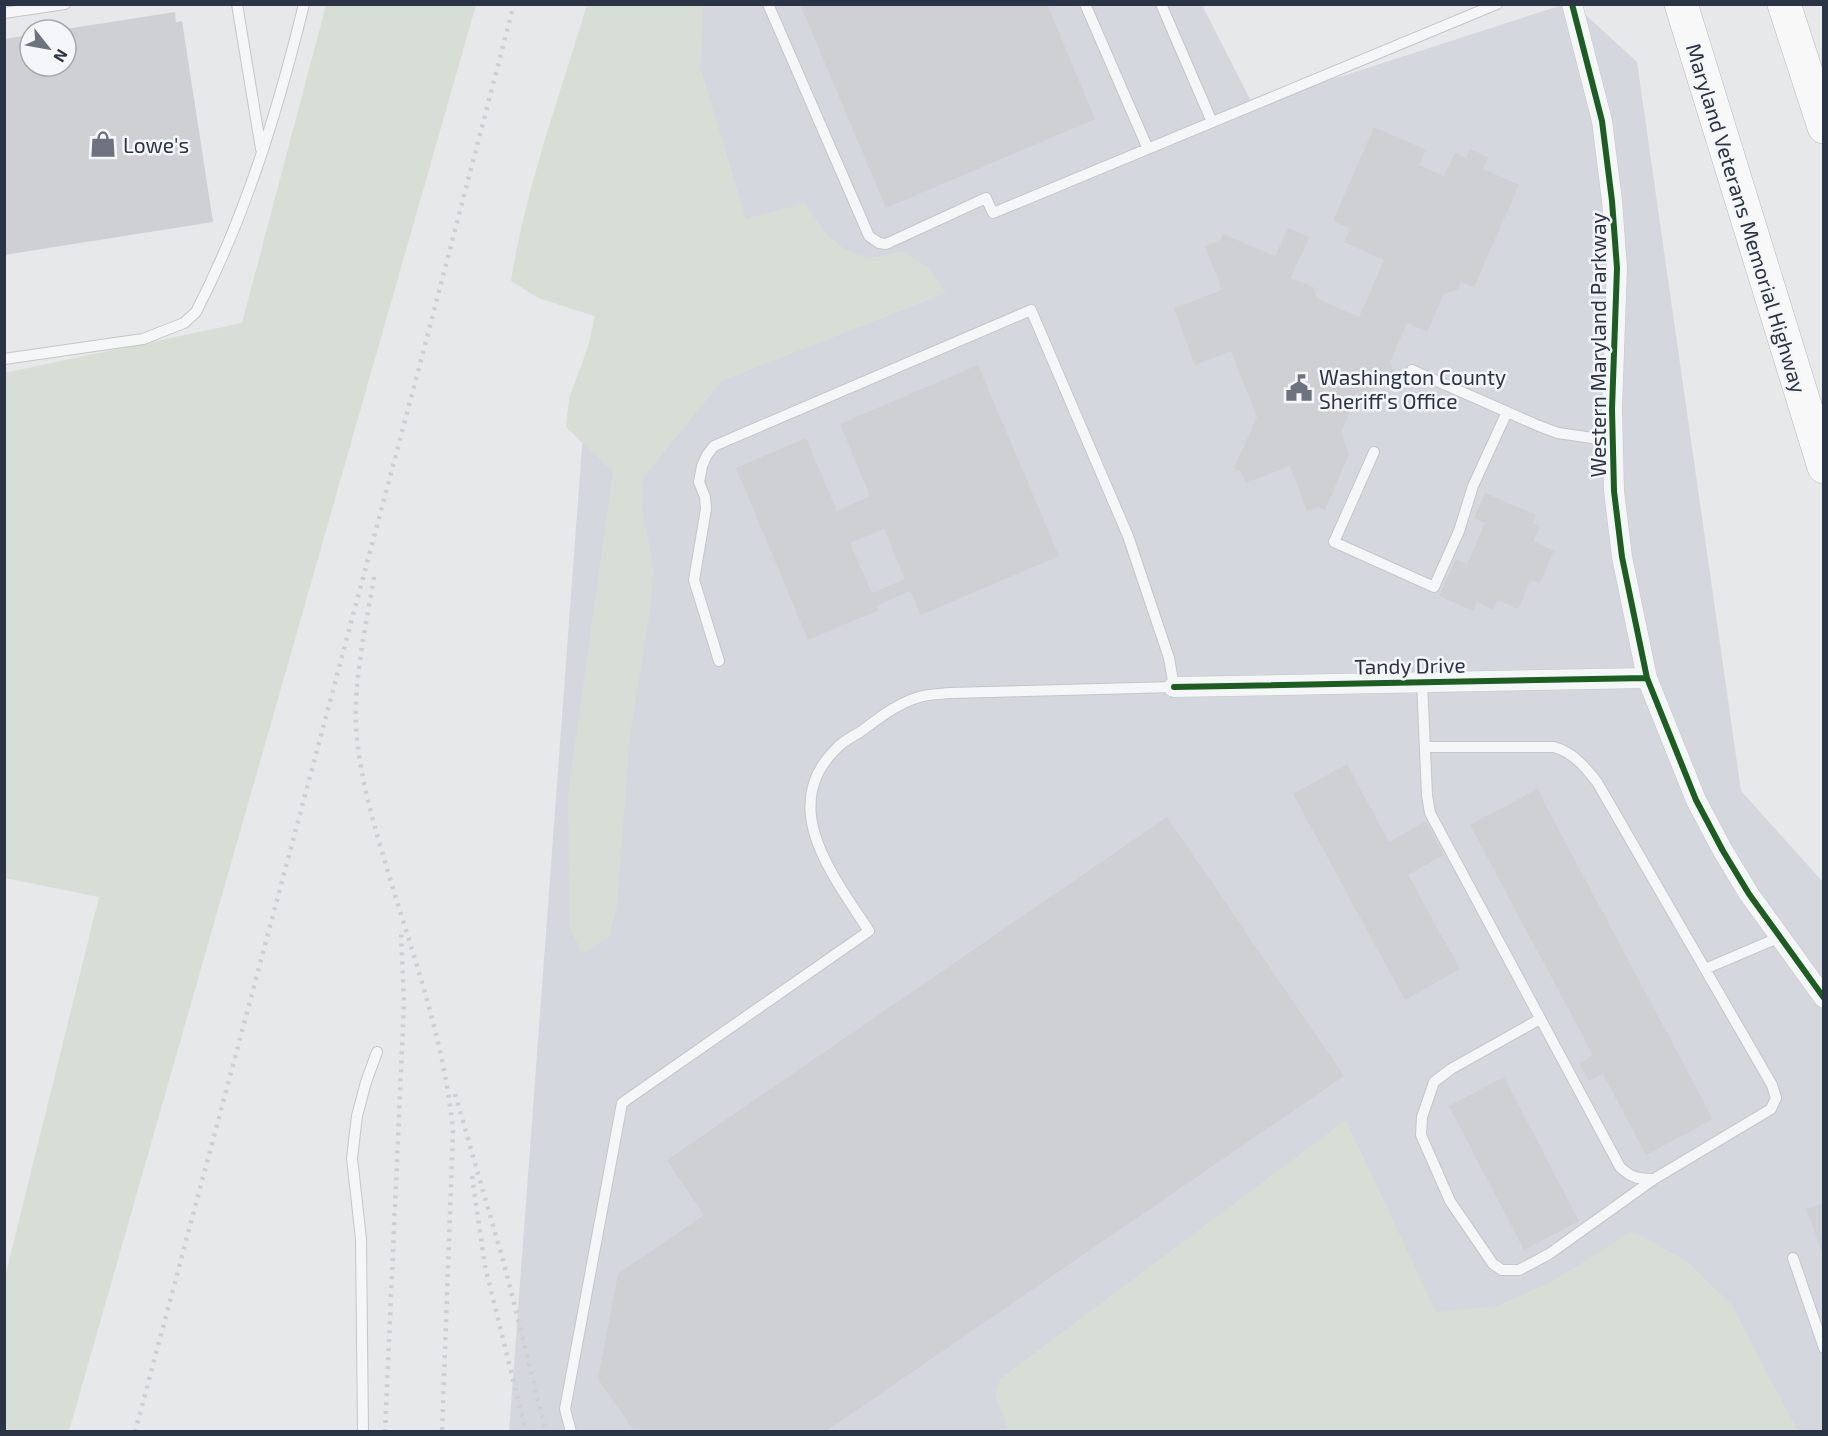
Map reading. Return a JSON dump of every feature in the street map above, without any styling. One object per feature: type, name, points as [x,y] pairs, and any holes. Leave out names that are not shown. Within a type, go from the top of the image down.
[{"type":"highway","name":"Maryland Veterans Memorial Highway","points":[[1681,4],[1824,466]]},
{"type":"highway","points":[[1784,4],[1824,127]]},
{"type":"street","name":"Western Maryland Parkway","points":[[1572,4],[1602,121],[1612,201],[1617,268],[1612,409],[1614,491],[1622,557],[1647,678],[1696,800],[1717,841],[1749,894],[1824,998]]},
{"type":"street","name":"Tandy Drive","points":[[1174,687],[1647,678]]},
{"type":"lane","points":[[4,13],[24,8],[65,4]]},
{"type":"lane","points":[[237,4],[262,153]]},
{"type":"lane","points":[[4,359],[143,339],[184,322],[196,312],[242,208],[262,153],[290,63],[304,4]]},
{"type":"lane","points":[[768,4],[869,236],[879,243],[886,244],[986,198],[993,213],[1497,4]]},
{"type":"lane","points":[[1085,4],[1148,149]]},
{"type":"lane","points":[[1161,4],[1212,122]]},
{"type":"lane","points":[[571,1431],[565,1408],[622,1103],[869,931],[819,850],[809,810],[820,768],[838,747],[901,703],[921,696],[1174,687],[1169,658],[1128,536],[1031,310],[714,446],[702,466],[699,482],[705,496],[706,509],[694,580],[719,661]]},
{"type":"lane","points":[[1412,370],[1558,433],[1613,441]]},
{"type":"lane","points":[[1374,452],[1334,542],[1434,587],[1459,531],[1473,486],[1507,412]]},
{"type":"lane","points":[[1422,681],[1427,795],[1430,813],[1620,1167],[1629,1176],[1654,1179]]},
{"type":"lane","points":[[1425,747],[1554,747],[1567,751],[1577,759],[1597,782],[1772,1085],[1776,1098],[1771,1109],[1654,1179],[1549,1254],[1519,1270],[1502,1270],[1493,1264],[1450,1201],[1421,1135],[1422,1117],[1434,1082],[1451,1069],[1540,1019]]},
{"type":"lane","points":[[1705,969],[1780,937]]},
{"type":"lane","points":[[363,1431],[361,1239],[352,1158],[357,1116],[377,1052]]},
{"type":"lane","points":[[1792,1258],[1824,1348]]},
{"type":"shaded area","points":[[326,5],[476,5],[69,1431],[5,1431],[5,1277],[99,897],[5,878],[4,373],[242,323]]},
{"type":"shaded area","points":[[587,5],[703,5],[701,69],[746,219],[805,203],[825,231],[842,247],[862,256],[874,257],[902,251],[928,267],[946,293],[722,381],[643,478],[642,508],[654,568],[650,612],[630,735],[617,906],[609,937],[582,954],[569,925],[568,793],[613,472],[566,427],[569,398],[588,347],[595,316],[538,298],[511,281],[525,211]]},
{"type":"shaded area","points":[[640,5],[1202,5],[1253,105],[1562,5],[1575,5],[1637,62],[1741,791],[1823,882],[1823,1431],[509,1432],[583,433]]},
{"type":"shaded area","points":[[1346,1120],[1436,1312],[1497,1306],[1555,1280],[1632,1231],[1688,1262],[1731,1304],[1798,1431],[1009,1431],[995,1397],[1000,1379]]},
{"type":"building","points":[[800,4],[1047,4],[1095,119],[886,208]]},
{"type":"building","name":"Lowe's","points":[[175,12],[176,22],[182,21],[213,222],[4,255],[4,39],[18,37],[18,78],[78,78],[78,27]]},
{"type":"building","points":[[1374,127],[1426,150],[1419,165],[1444,176],[1455,153],[1466,158],[1470,149],[1488,157],[1483,169],[1519,185],[1474,287],[1461,282],[1458,289],[1444,294],[1427,332],[1407,323],[1390,362],[1397,379],[1369,390],[1365,400],[1357,396],[1341,432],[1349,454],[1325,510],[1318,507],[1307,511],[1290,466],[1246,483],[1241,471],[1234,468],[1257,417],[1231,351],[1195,365],[1174,308],[1222,290],[1205,246],[1220,241],[1223,234],[1275,256],[1288,228],[1309,237],[1291,278],[1313,287],[1318,299],[1359,317],[1384,260],[1344,242],[1350,228],[1333,221]]},
{"type":"building","points":[[978,365],[1059,556],[921,615],[910,591],[876,606],[879,610],[808,640],[736,468],[806,438],[837,511],[870,496],[840,424]],"holes":[[[884,529],[905,579],[872,593],[850,543]]]},
{"type":"building","points":[[1485,493],[1536,515],[1532,523],[1540,527],[1533,541],[1554,551],[1540,583],[1531,580],[1518,609],[1498,600],[1493,610],[1477,602],[1473,611],[1439,596],[1456,559],[1467,564],[1485,523],[1474,518]]},
{"type":"building","points":[[1347,764],[1389,842],[1426,821],[1444,855],[1408,875],[1460,969],[1405,1000],[1293,794]]},
{"type":"building","points":[[1537,789],[1713,1119],[1646,1155],[1603,1074],[1589,1081],[1579,1063],[1593,1055],[1470,825]]},
{"type":"building","points":[[1167,817],[1344,1076],[826,1431],[634,1431],[598,1379],[618,1274],[704,1215],[667,1160]]},
{"type":"building","points":[[1504,1077],[1579,1221],[1524,1250],[1449,1106]]},
{"type":"building","points":[[1824,1203],[1824,1252],[1822,1252],[1806,1209]]},
{"type":"railway","points":[[135,1432],[514,4]]},
{"type":"railway","points":[[374,577],[357,689],[356,726],[360,763],[378,836],[436,1033],[453,1132],[442,1432]]},
{"type":"railway","points":[[385,1432],[404,1003],[401,933]]},
{"type":"railway","points":[[455,1094],[505,1267],[546,1432]]},
{"type":"railway","points":[[472,1176],[485,1266],[526,1432]]},
{"type":"cycle path","points":[[1572,4],[1602,121],[1612,201],[1617,268],[1612,409],[1614,491],[1622,557],[1647,678],[1696,800],[1723,851],[1749,894],[1824,998]]},
{"type":"cycle path","points":[[1174,687],[1647,678]]},
{"type":"place","name":"Lowe's","points":[[103,144]]},
{"type":"place","name":"Washington County Sheriff's Office","points":[[1299,388]]}]
